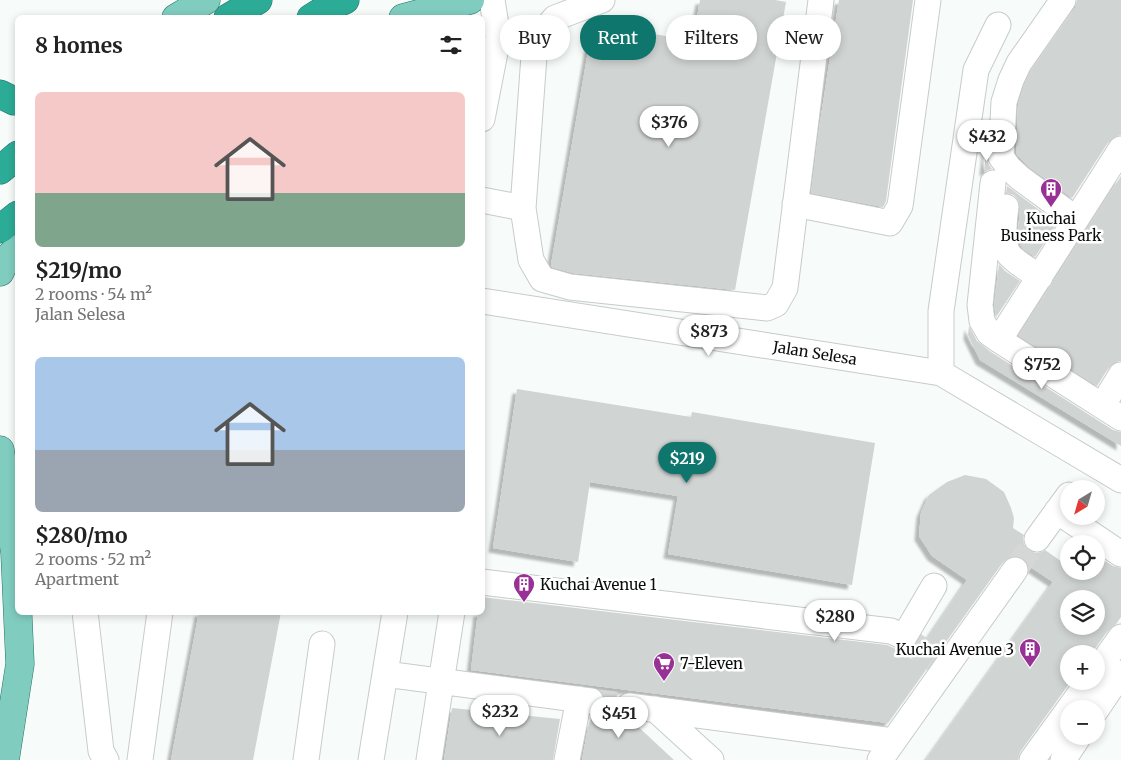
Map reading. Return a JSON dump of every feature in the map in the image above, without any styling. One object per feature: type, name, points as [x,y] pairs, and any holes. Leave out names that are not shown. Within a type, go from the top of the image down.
[{"type":"highway","points":[[233,15],[258,0]]},
{"type":"highway","points":[[316,15],[345,0]]},
{"type":"highway","points":[[0,94],[15,101]]},
{"type":"highway","points":[[0,170],[15,158]]},
{"type":"highway","points":[[0,229],[15,217]]},
{"type":"main road","points":[[181,15],[206,0]]},
{"type":"main road","points":[[414,15],[470,0]]},
{"type":"main road","points":[[0,272],[4,261],[15,251]]},
{"type":"main road","points":[[0,450],[15,553]]},
{"type":"main road","points":[[5,760],[20,664],[18,615]]},
{"type":"street","points":[[485,104],[498,37],[492,0]]},
{"type":"street","points":[[602,0],[555,18],[535,42],[523,208],[531,260],[542,279],[570,287],[767,308],[776,304],[785,288],[821,0]]},
{"type":"street","points":[[795,204],[890,223],[900,206],[928,0]]},
{"type":"street","points":[[1063,0],[1018,63],[1011,80],[1004,102],[1001,157],[1020,178],[1076,219]]},
{"type":"street","points":[[941,373],[941,311],[976,70],[998,25]]},
{"type":"street","points":[[999,340],[1121,149]]},
{"type":"street","points":[[1040,277],[1022,266],[1008,253],[1000,186],[980,304],[982,321],[988,333],[1111,412],[1121,375]]},
{"type":"street","points":[[485,201],[523,208]]},
{"type":"street","name":"Jalan Selesa","points":[[485,301],[941,373],[1121,480]]},
{"type":"street","points":[[1079,480],[1092,462]]},
{"type":"street","points":[[1037,539],[1060,507]]},
{"type":"street","points":[[1088,525],[1121,554]]},
{"type":"street","points":[[629,706],[655,709],[887,751],[1015,570]]},
{"type":"street","points":[[485,582],[891,631],[904,637],[934,586]]},
{"type":"street","points":[[85,615],[101,751],[106,760]]},
{"type":"street","points":[[140,760],[160,615]]},
{"type":"street","points":[[371,760],[395,615]]},
{"type":"street","points":[[429,760],[452,615]]},
{"type":"street","points":[[1105,659],[1121,637]]},
{"type":"street","points":[[306,760],[322,644]]},
{"type":"street","points":[[1103,700],[1121,673]]},
{"type":"street","points":[[385,674],[585,700],[567,760]]},
{"type":"street","points":[[655,709],[711,760]]},
{"type":"street","points":[[1032,760],[1060,721]]},
{"type":"street","points":[[1063,760],[1073,745]]},
{"type":"building","points":[[700,0],[775,0],[786,2],[784,15],[767,15],[767,60],[776,60],[735,290],[573,273],[552,267],[587,60],[656,60],[656,34],[666,36],[666,60],[757,60],[757,15],[697,15]]},
{"type":"building","points":[[839,0],[913,0],[886,201],[883,207],[811,193],[830,60],[841,60],[841,15],[837,15]]},
{"type":"building","points":[[1077,0],[1121,0],[1121,135],[1109,141],[1072,198],[1029,167],[1016,153],[1018,105],[1024,85],[1031,70],[1075,8]]},
{"type":"building","points":[[988,133],[987,156],[992,169],[984,172]]},
{"type":"building","points":[[1121,176],[1121,361],[1115,362],[1109,367],[1097,386],[1019,336]]},
{"type":"building","points":[[1007,186],[1057,223],[1035,257],[1023,249],[1020,244],[1018,231],[1019,202],[1014,195],[1006,193]]},
{"type":"building","points":[[999,264],[1005,271],[1020,281],[996,317],[994,305]]},
{"type":"building","points":[[969,326],[977,341],[991,352],[1113,430],[1121,432],[1121,446],[980,360],[968,335]]},
{"type":"building","points":[[517,389],[691,417],[692,412],[875,443],[852,585],[668,554],[678,496],[590,482],[578,562],[493,548]]},
{"type":"building","name":"Kuchai Avenue 1","points":[[965,475],[986,479],[1004,492],[1014,518],[1013,528],[1024,535],[1024,544],[1029,551],[1036,553],[1045,550],[1060,560],[1060,580],[1105,580],[1105,561],[1121,568],[1121,617],[1105,635],[1105,590],[1060,590],[1060,635],[1105,635],[1097,645],[1060,645],[1060,690],[1065,690],[1020,752],[1018,760],[926,760],[1053,582],[1029,566],[1023,558],[1011,555],[1003,562],[888,723],[471,670],[478,615],[485,615],[485,597],[887,645],[913,660],[967,580],[932,556],[919,536],[921,513],[929,495],[947,482]]},
{"type":"building","points":[[198,615],[280,615],[253,760],[171,760]]},
{"type":"building","points":[[604,696],[615,705],[616,712],[620,717],[632,721],[674,760],[582,760],[589,722],[594,723],[596,714],[603,709],[605,703]]},
{"type":"building","points":[[452,708],[560,719],[553,760],[444,760]]},
{"type":"tunnel","points":[[1015,570],[1037,539]]},
{"type":"tunnel","points":[[904,637],[946,668]]},
{"type":"tunnel","points":[[591,701],[629,706]]},
{"type":"place","name":"Kuchai Business Park","points":[[1051,208]]},
{"type":"place","name":"Kuchai Avenue 1","points":[[524,603]]},
{"type":"place","name":"Kuchai Avenue 3","points":[[1030,668]]},
{"type":"place","name":"7-Eleven","points":[[664,682]]}]
